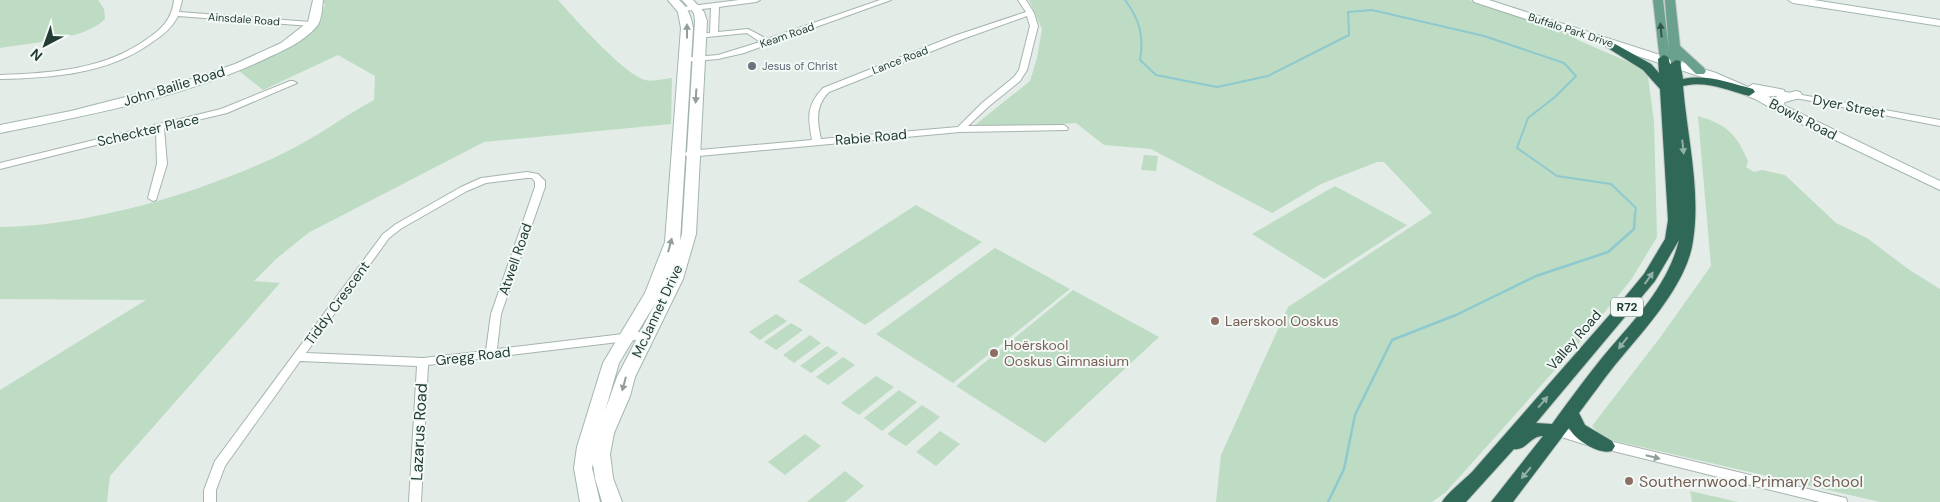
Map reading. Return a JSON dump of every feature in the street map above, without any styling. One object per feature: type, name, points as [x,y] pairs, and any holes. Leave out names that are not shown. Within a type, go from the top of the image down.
[{"type":"highway","points":[[1599,38],[1647,67],[1671,86],[1686,81],[1707,81],[1754,94]]},
{"type":"highway","name":"Valley Road","points":[[1452,502],[1464,493],[1479,477],[1626,307],[1650,277],[1672,239],[1675,220],[1671,86],[1672,57]]},
{"type":"highway","name":"Valley Road","points":[[1501,502],[1530,470],[1556,431],[1665,287],[1679,264],[1686,242],[1686,182],[1671,86]]},
{"type":"highway","points":[[1570,413],[1579,430],[1606,446]]},
{"type":"highway","points":[[1479,477],[1501,460],[1528,431],[1542,429],[1556,431]]},
{"type":"main road","name":"R72","points":[[1658,0],[1672,57]]},
{"type":"main road","name":"R72","points":[[1670,0],[1672,57]]},
{"type":"street","points":[[0,77],[66,73],[119,59],[149,43],[162,32],[177,14],[178,0]]},
{"type":"street","points":[[311,24],[319,10],[318,0]]},
{"type":"street","points":[[685,4],[715,5],[756,0]]},
{"type":"street","name":"Keam Road","points":[[691,59],[730,54],[887,0]]},
{"type":"street","points":[[960,129],[1017,79],[1023,70],[1034,26],[1030,13],[1022,0]]},
{"type":"street","name":"Buffalo Park Drive","points":[[1478,0],[1599,38],[1672,57]]},
{"type":"street","points":[[1793,0],[1940,23]]},
{"type":"street","name":"McJannet Drive","points":[[612,502],[604,478],[597,435],[611,363],[652,293],[672,242],[678,156],[691,59],[707,35],[700,21],[699,12],[685,4]]},
{"type":"street","name":"McJannet Drive","points":[[590,502],[583,468],[597,435],[621,396],[626,377],[675,279],[689,234],[694,154],[691,59],[685,4]]},
{"type":"street","points":[[715,5],[707,35],[748,31],[766,42]]},
{"type":"street","name":"Lance Road","points":[[817,142],[813,112],[815,100],[826,90],[957,38],[1030,13]]},
{"type":"street","name":"Ainsdale Road","points":[[177,14],[311,24]]},
{"type":"street","name":"John Bailie Road","points":[[0,129],[122,102],[229,70],[279,48],[300,35],[311,24]]},
{"type":"street","name":"Bowls Road","points":[[1672,57],[1700,72],[1754,94],[1940,186]]},
{"type":"street","name":"Scheckter Place","points":[[0,166],[239,106],[293,83]]},
{"type":"street","points":[[1734,85],[1780,93]]},
{"type":"street","name":"Dyer Street","points":[[1754,94],[1780,93],[1796,95],[1940,123]]},
{"type":"street","points":[[1776,106],[1781,99],[1796,95]]},
{"type":"street","points":[[153,198],[162,164],[160,127]]},
{"type":"street","name":"Rabie Road","points":[[678,156],[960,129],[1064,128]]},
{"type":"street","name":"Atwell Road","points":[[491,354],[496,314],[541,183],[538,178],[528,175]]},
{"type":"street","name":"Tiddy Crescent","points":[[210,502],[210,490],[219,464],[386,236],[474,184],[492,179],[528,175]]},
{"type":"street","name":"Gregg Road","points":[[298,357],[423,362],[648,335]]},
{"type":"street","name":"Lazarus Road","points":[[415,502],[423,362]]},
{"type":"street","points":[[1556,431],[1606,446],[1834,501]]},
{"type":"green space","points":[[0,0],[98,0],[104,9],[105,19],[84,32],[71,36],[0,48]]},
{"type":"green space","points":[[322,0],[558,0],[612,57],[636,76],[648,81],[672,78],[671,124],[484,142],[308,233],[276,259],[254,281],[280,283],[110,476],[107,502],[0,502],[0,390],[146,300],[0,299],[0,227],[72,220],[146,204],[183,193],[254,167],[286,152],[374,100],[375,76],[338,55],[263,90],[238,70],[316,25],[325,5]]},
{"type":"green space","points":[[1029,0],[1469,0],[1559,29],[1580,41],[1647,70],[1654,121],[1657,237],[1631,280],[1579,343],[1446,492],[1432,502],[1216,502],[1221,455],[1288,307],[1432,213],[1384,162],[1377,162],[1321,184],[1272,213],[1151,149],[1104,145],[1076,123],[1019,127],[975,125],[1030,81],[1037,58],[1042,29]]},
{"type":"green space","points":[[1698,116],[1716,123],[1735,137],[1748,161],[1746,167],[1754,172],[1762,170],[1785,175],[1836,223],[1867,238],[1908,269],[1940,289],[1940,502],[1880,502],[1603,438],[1592,426],[1659,339],[1711,266]]},
{"type":"green space","points":[[1144,155],[1158,156],[1156,171],[1141,170]]},
{"type":"green space","points":[[1335,186],[1407,225],[1324,279],[1252,234]]},
{"type":"green space","points":[[916,205],[982,242],[865,325],[798,281]]},
{"type":"green space","points":[[995,248],[1070,289],[953,383],[876,334]]},
{"type":"green space","points":[[1073,290],[1159,337],[1045,443],[956,386]]},
{"type":"green space","points":[[776,314],[787,321],[760,340],[749,332]]},
{"type":"green space","points":[[791,323],[803,330],[776,350],[764,342]]},
{"type":"green space","points":[[810,335],[821,343],[794,363],[783,355]]},
{"type":"green space","points":[[827,346],[838,353],[811,373],[800,366]]},
{"type":"green space","points":[[843,357],[855,365],[828,385],[816,377]]},
{"type":"green space","points":[[876,376],[894,387],[859,415],[841,403]]},
{"type":"green space","points":[[899,390],[917,402],[882,431],[864,418]]},
{"type":"green space","points":[[922,405],[940,417],[906,446],[887,434]]},
{"type":"green space","points":[[940,431],[960,444],[936,466],[916,452]]},
{"type":"green space","points":[[805,434],[821,446],[785,475],[768,462]]},
{"type":"green space","points":[[845,471],[864,486],[845,502],[807,502]]},
{"type":"green space","points":[[1690,491],[1738,502],[1692,502]]},
{"type":"waterway","points":[[1125,0],[1140,28],[1140,60],[1156,75],[1217,87],[1268,76],[1349,35],[1348,12],[1372,10],[1484,36],[1564,63],[1576,76],[1555,97],[1528,118],[1517,148],[1557,176],[1611,184],[1636,208],[1635,215]]},
{"type":"waterway","points":[[1328,502],[1344,469],[1355,415],[1392,340],[1456,315],[1536,276],[1608,252],[1634,229],[1635,214]]},
{"type":"place","name":"Jesus of Christ","points":[[752,66]]},
{"type":"place","name":"Laerskool Ooskus","points":[[1215,321]]},
{"type":"place","name":"Hoërskool Ooskus Gimnasium","points":[[994,353]]},
{"type":"place","name":"Southernwood Primary School","points":[[1629,481]]}]
